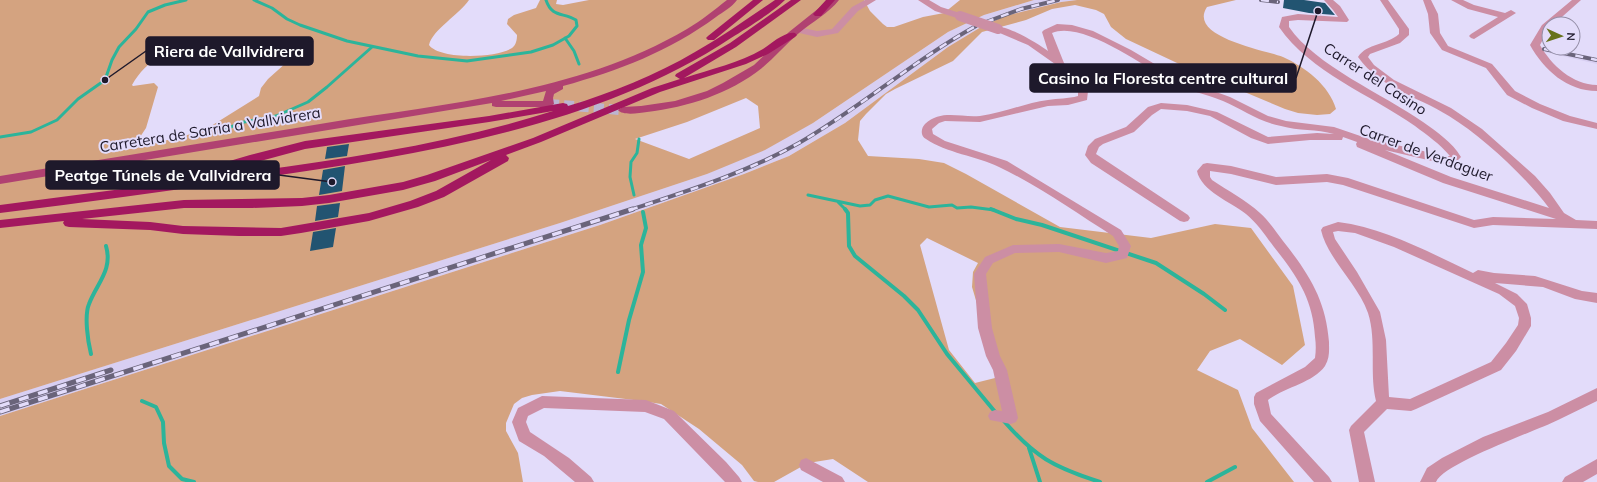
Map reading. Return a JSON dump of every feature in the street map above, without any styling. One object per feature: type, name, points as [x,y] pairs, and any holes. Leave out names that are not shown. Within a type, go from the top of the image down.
[{"type":"highway","points":[[626,88],[694,50],[759,0]]},
{"type":"highway","points":[[0,209],[334,163],[436,145],[505,130],[555,115],[599,99],[685,62],[781,0]]},
{"type":"highway","points":[[0,224],[184,204],[252,204],[329,199],[390,188],[431,178],[536,140],[639,96],[686,72],[733,45],[797,0]]},
{"type":"highway","points":[[818,14],[831,0]]},
{"type":"highway","points":[[639,96],[750,60],[795,32]]},
{"type":"highway","points":[[143,190],[250,159],[305,145],[489,119],[599,99]]},
{"type":"highway","points":[[0,224],[108,224],[239,232],[281,232],[301,229],[369,217],[414,204],[440,194],[536,140]]},
{"type":"main road","points":[[425,111],[493,104],[549,104],[548,96],[551,90],[637,58],[675,40],[704,23],[733,0]]},
{"type":"main road","points":[[623,110],[644,109],[667,105],[698,97],[717,90],[756,68],[776,52],[795,32],[835,0]]},
{"type":"main road","points":[[425,111],[544,88],[588,76]]},
{"type":"main road","name":"Carretera de Sarria a Vallvidrera","points":[[0,180],[425,111]]},
{"type":"street","points":[[795,32],[817,34],[835,31],[855,9],[872,0]]},
{"type":"street","points":[[922,0],[938,9],[998,29],[1031,43],[1057,62],[1066,73],[1076,81],[1083,91],[1083,98],[1068,102],[1048,103],[980,119],[945,118],[935,121],[927,128],[928,136],[941,143],[1003,164],[1117,233],[1125,246],[1123,255],[1106,258],[1059,248],[1013,249],[989,260],[980,274],[985,328],[993,356],[1001,376],[1010,418],[995,416]]},
{"type":"street","name":"Carrer del Casino","points":[[1328,0],[1339,10],[1344,20],[1298,17],[1285,19],[1284,27],[1297,45],[1358,87],[1420,125],[1446,145],[1456,157],[1451,160],[1445,160],[1367,144]]},
{"type":"street","points":[[1384,0],[1404,28],[1404,35],[1397,41],[1366,52],[1363,57],[1368,64],[1406,91],[1448,110],[1470,125],[1530,178],[1545,194],[1560,216]]},
{"type":"street","points":[[1427,0],[1433,14],[1435,33],[1445,48],[1489,66],[1511,93],[1536,106],[1567,120],[1597,126]]},
{"type":"street","points":[[1455,0],[1471,6],[1510,14],[1474,36]]},
{"type":"street","points":[[1577,0],[1545,27],[1535,45],[1540,55],[1568,79],[1580,86],[1597,88]]},
{"type":"street","points":[[1057,62],[1047,32],[1052,27],[1072,27],[1103,39],[1142,58],[1173,79],[1234,101],[1267,119],[1280,123],[1329,129],[1367,144]]},
{"type":"street","name":"Carrer de Verdaguer","points":[[1184,218],[1095,160],[1090,154],[1092,147],[1098,140],[1127,132],[1156,107],[1162,105],[1175,106],[1218,116],[1252,135],[1269,140],[1327,136],[1367,144],[1447,180],[1560,216],[1573,224]]},
{"type":"street","points":[[1324,482],[1265,417],[1261,404],[1261,397],[1267,392],[1306,373],[1316,367],[1322,360],[1322,326],[1319,308],[1314,295],[1302,275],[1257,217],[1208,183],[1204,177],[1203,171],[1207,167],[1231,170],[1276,181],[1327,178],[1344,181],[1474,224],[1493,221],[1597,225]]},
{"type":"street","points":[[1367,482],[1356,430],[1384,403],[1411,405],[1496,366],[1512,347],[1524,326],[1525,318],[1521,304],[1514,297],[1370,232],[1342,226],[1330,227],[1328,230],[1329,240],[1353,275],[1374,312],[1379,340],[1380,377],[1384,403]]},
{"type":"street","points":[[1455,270],[1488,278],[1543,282],[1582,297],[1597,298]]},
{"type":"street","points":[[1428,482],[1432,473],[1467,452],[1553,416],[1597,394]]},
{"type":"street","points":[[586,482],[541,445],[524,436],[519,422],[523,412],[542,402],[646,406],[669,415],[734,482]]},
{"type":"street","points":[[806,465],[837,482]]},
{"type":"street","points":[[1570,482],[1581,478],[1597,466]]},
{"type":"shaded area","points":[[0,0],[469,0],[465,6],[436,33],[431,39],[429,45],[435,50],[444,53],[469,56],[494,54],[512,48],[516,42],[517,35],[507,24],[508,19],[514,15],[536,8],[540,0],[557,0],[556,4],[563,5],[589,0],[864,0],[870,11],[883,24],[887,27],[894,27],[923,17],[944,13],[960,0],[1034,0],[984,15],[948,32],[813,123],[765,150],[707,174],[560,223],[0,399]],"holes":[[[200,42],[282,57],[288,60],[268,79],[261,88],[259,96],[203,131],[136,148],[106,153],[109,150],[140,137],[146,128],[158,87],[154,83],[133,86],[132,85],[138,76],[152,61],[170,51]],[[746,98],[758,106],[760,128],[689,159],[635,139],[687,122]]]},
{"type":"shaded area","points":[[1034,0],[1077,0],[1061,2],[1005,16],[981,27],[948,47],[845,123],[789,156],[744,174],[600,225],[0,416],[0,399],[560,223],[707,174],[813,123],[948,32],[984,15]]},
{"type":"shaded area","points":[[1077,0],[1236,0],[1207,7],[1204,17],[1208,26],[1218,34],[1231,41],[1283,57],[1300,66],[1315,78],[1328,92],[1336,109],[1330,114],[1317,115],[1298,113],[1285,109],[1192,70],[1126,39],[1111,27],[1104,14],[1096,10],[1075,5],[1052,9],[1026,20],[982,32],[953,61],[886,94],[860,121],[858,140],[868,156],[919,159],[944,163],[1060,227],[1151,238],[1215,224],[1251,228],[1293,286],[1305,345],[1282,365],[1240,339],[1210,351],[1197,370],[1238,390],[1252,428],[1294,482],[868,482],[833,459],[808,463],[774,482],[758,482],[754,481],[742,465],[699,429],[661,404],[560,391],[522,398],[514,404],[506,423],[506,431],[518,453],[523,482],[0,482],[0,416],[600,225],[744,174],[789,156],[845,123],[948,47],[981,27],[1005,16],[1061,2]],"holes":[[[927,238],[978,263],[973,272],[972,287],[999,377],[975,383],[949,350],[920,245]]]},
{"type":"shaded area","points":[[1562,56],[1581,56],[1597,59],[1597,64]]},
{"type":"building","points":[[1284,0],[1304,0],[1325,3],[1335,15],[1309,13],[1283,8]]},
{"type":"building","points":[[349,144],[347,156],[325,159],[327,147]]},
{"type":"building","points":[[345,166],[342,191],[319,195],[323,170]]},
{"type":"building","points":[[340,203],[338,217],[315,221],[317,206]]},
{"type":"building","points":[[336,228],[333,247],[310,251],[313,232]]},
{"type":"waterway","points":[[0,137],[31,132],[57,120],[78,99],[105,80],[112,60],[119,47],[136,29],[148,12],[165,5],[186,0]]},
{"type":"waterway","points":[[254,0],[272,8],[287,19],[300,25],[347,41],[418,56],[467,61],[531,52],[553,45],[565,38]]},
{"type":"waterway","points":[[546,0],[551,10],[576,20],[577,26],[569,36],[565,38]]},
{"type":"waterway","points":[[565,38],[574,51],[579,64]]},
{"type":"waterway","points":[[223,131],[239,123],[276,116],[308,102],[372,47]]},
{"type":"waterway","points":[[634,195],[630,177],[631,162],[637,153],[639,139]]},
{"type":"waterway","points":[[808,195],[860,206],[870,205],[875,200],[888,196],[929,207],[952,205],[957,208],[971,207],[993,210]]},
{"type":"waterway","points":[[838,202],[845,209]]},
{"type":"waterway","points":[[845,209],[848,213],[849,246],[855,256],[904,296],[918,310],[947,354],[996,413]]},
{"type":"waterway","points":[[993,210],[1016,219],[1042,225],[1156,263],[1204,294],[1225,310]]},
{"type":"waterway","points":[[618,372],[629,320],[643,272],[641,245],[646,228],[643,212]]},
{"type":"waterway","points":[[91,354],[87,329],[87,315],[92,296],[106,269],[108,255],[106,246]]},
{"type":"waterway","points":[[142,401],[156,407],[163,422],[164,443],[169,466],[182,479],[194,482]]},
{"type":"waterway","points":[[1003,420],[1014,433],[1035,452],[1057,466],[1100,482]]},
{"type":"waterway","points":[[1029,448],[1040,482]]},
{"type":"waterway","points":[[1207,482],[1235,467]]},
{"type":"tunnel","points":[[549,104],[620,110]]},
{"type":"railway","points":[[986,22],[1021,9],[1058,0]]},
{"type":"railway","points":[[1261,0],[1278,2]]},
{"type":"railway","points":[[630,210],[716,181],[779,154],[844,115],[953,39],[976,26]]},
{"type":"railway","points":[[1578,56],[1597,60]]},
{"type":"railway","points":[[0,412],[633,209]]},
{"type":"railway","points":[[0,406],[111,370]]},
{"type":"place","name":"Casino la Floresta centre cultural","points":[[1318,11]]},
{"type":"place","name":"Riera de Vallvidrera","points":[[105,80]]},
{"type":"place","name":"Peatge Túnels de Vallvidrera","points":[[332,182]]}]
